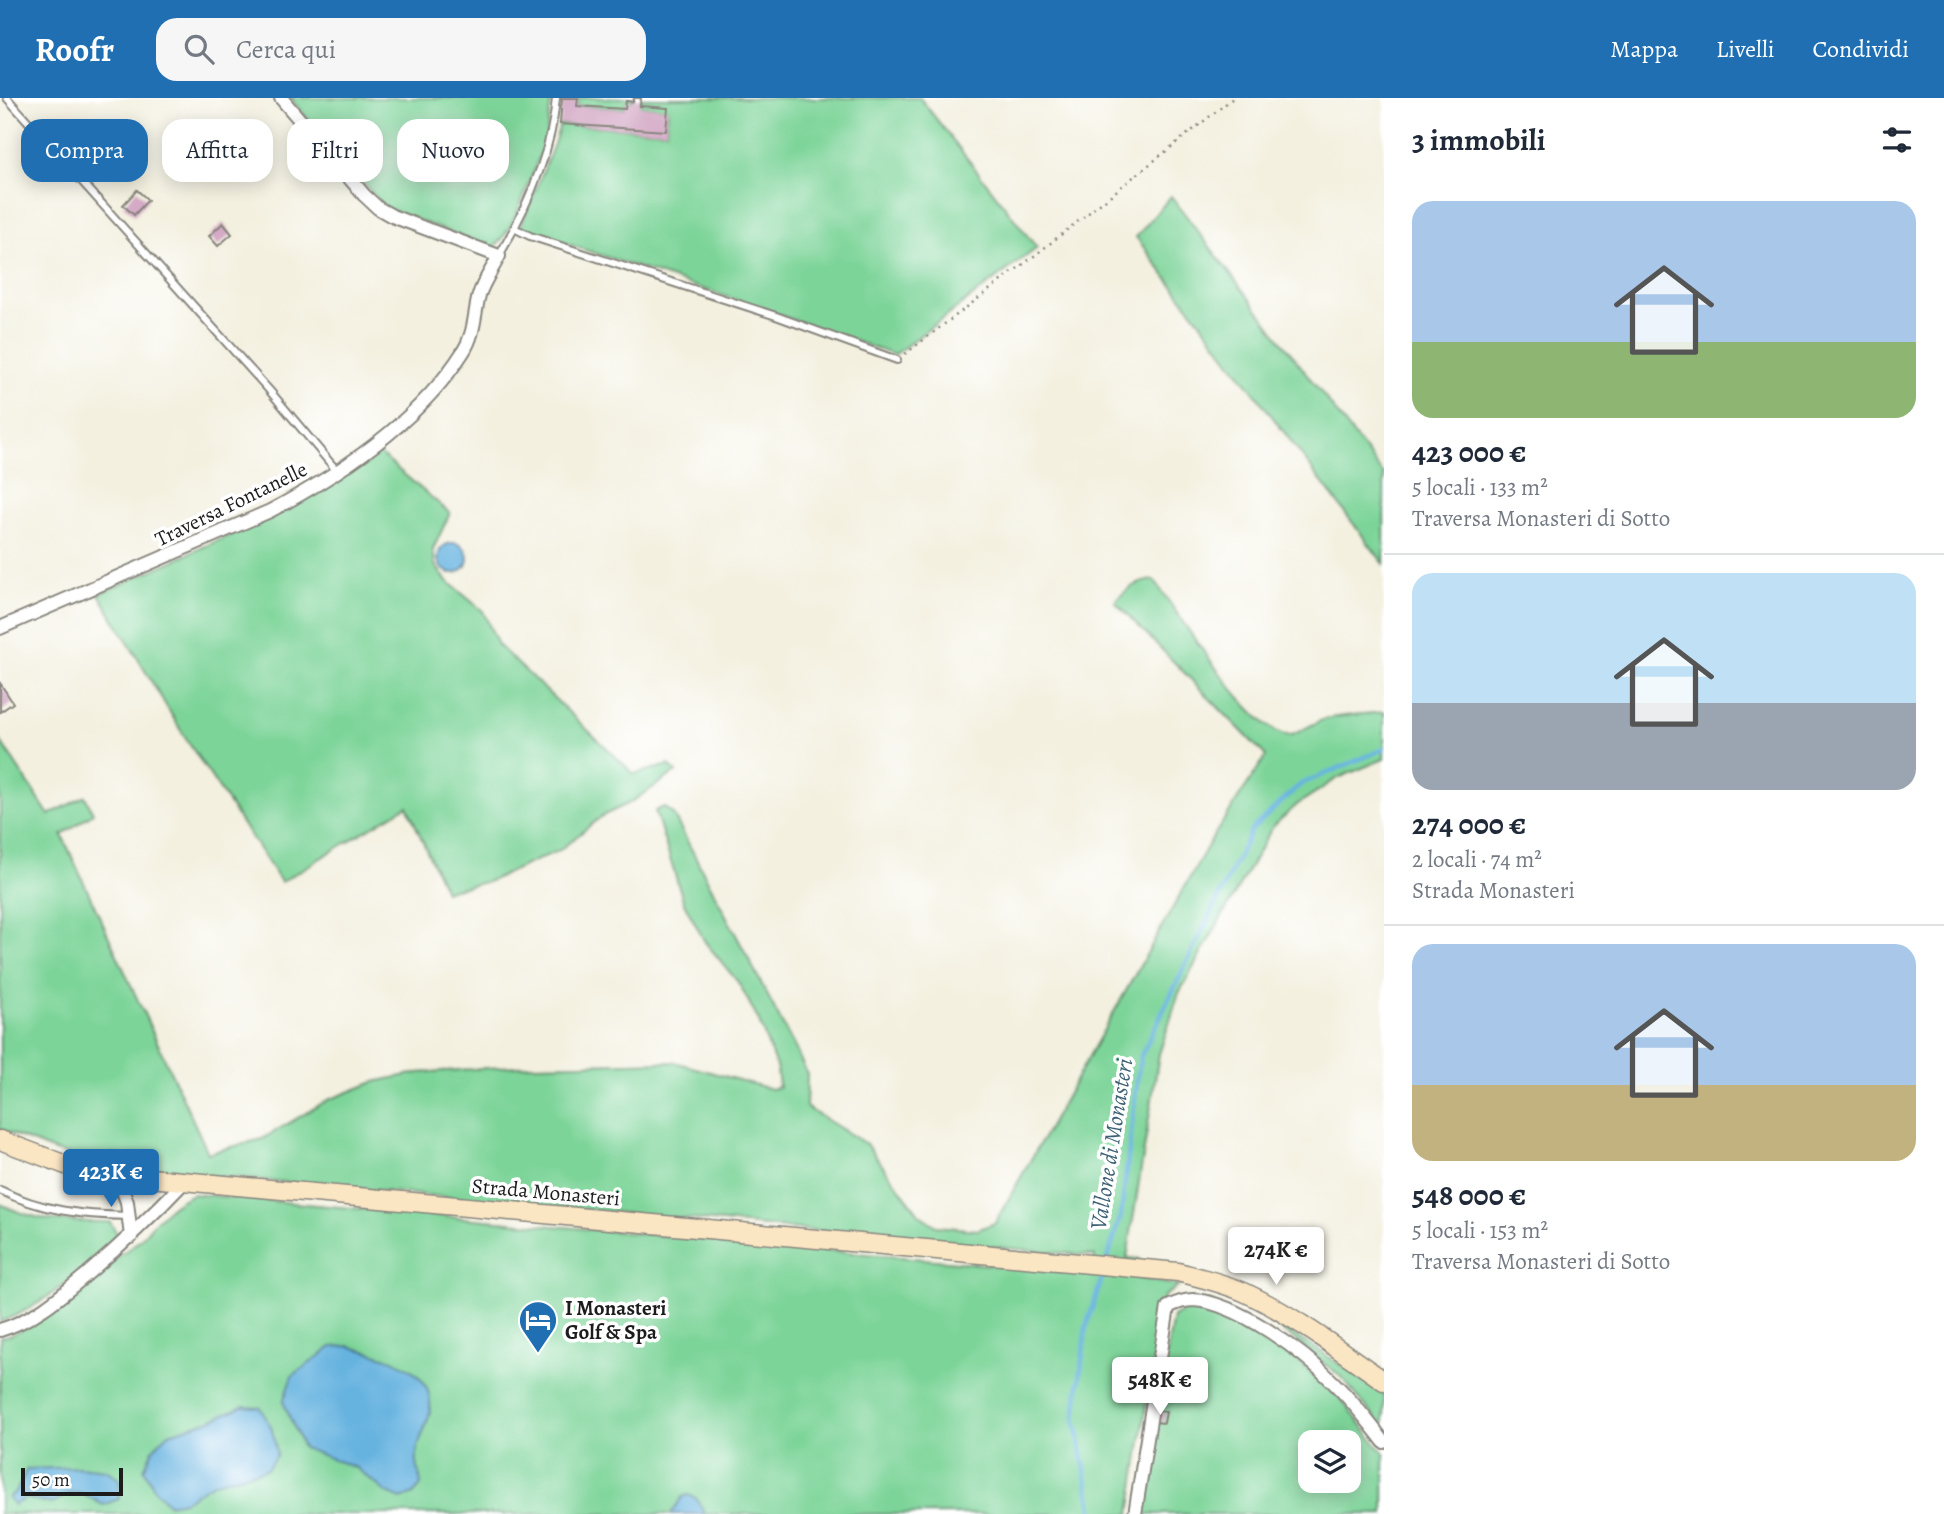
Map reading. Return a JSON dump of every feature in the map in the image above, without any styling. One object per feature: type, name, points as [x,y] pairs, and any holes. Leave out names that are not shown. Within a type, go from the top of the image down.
[{"type":"main road","name":"Strada Monasteri","points":[[0,1140],[71,1167],[117,1175],[1178,1272],[1246,1293],[1295,1320],[1384,1381]]},
{"type":"street","points":[[281,98],[364,195],[379,208],[392,216],[499,256]]},
{"type":"street","name":"Traversa Fontanelle","points":[[0,628],[270,511],[337,471],[415,412],[464,350],[473,329],[480,293],[499,256]]},
{"type":"street","points":[[117,1175],[127,1202],[131,1237]]},
{"type":"street","points":[[0,1329],[27,1319],[52,1303],[131,1237],[184,1182]]},
{"type":"street","points":[[1135,1514],[1168,1307],[1180,1302],[1195,1300],[1235,1312],[1279,1338],[1336,1385],[1384,1442]]},
{"type":"lane","points":[[7,98],[269,390],[337,471]]},
{"type":"lane","points":[[499,256],[514,228],[549,143],[556,98]]},
{"type":"lane","points":[[514,228],[530,236],[776,316],[897,360]]},
{"type":"lane","points":[[0,1190],[55,1211],[128,1216]]},
{"type":"path","points":[[897,360],[1038,253],[1233,98]]},
{"type":"green space","points":[[290,98],[550,98],[551,101],[546,137],[521,204],[506,232],[491,248],[389,209],[363,182],[383,182],[383,119],[308,119]]},
{"type":"green space","points":[[578,98],[634,98],[633,102],[626,102],[625,109],[577,106]]},
{"type":"green space","points":[[641,98],[920,98],[1037,248],[894,355],[521,226],[560,124],[666,131],[668,109],[640,106]]},
{"type":"green space","points":[[1171,196],[1384,475],[1384,564],[1136,237]]},
{"type":"green space","points":[[375,450],[450,513],[433,549],[435,565],[446,580],[483,611],[498,645],[634,774],[669,765],[676,772],[630,803],[602,816],[560,850],[490,881],[445,891],[407,806],[281,882],[186,739],[99,594],[270,517]]},
{"type":"green space","points":[[1154,580],[1197,643],[1258,717],[1276,731],[1291,735],[1325,719],[1384,712],[1384,759],[1338,778],[1298,804],[1273,826],[1179,993],[1159,1054],[1127,1258],[1139,1259],[1138,1278],[1179,1286],[1164,1296],[1162,1303],[1130,1514],[0,1514],[0,1337],[32,1325],[141,1239],[171,1207],[193,1194],[1093,1274],[1095,1256],[195,1174],[82,1158],[54,1151],[0,1129],[0,740],[49,815],[85,796],[93,813],[62,835],[208,1153],[262,1139],[328,1100],[374,1082],[417,1073],[530,1065],[674,1062],[771,1089],[779,1087],[777,1069],[758,1019],[738,982],[705,942],[684,903],[655,811],[664,807],[673,814],[795,1048],[807,1074],[806,1107],[866,1144],[920,1215],[936,1226],[977,1230],[995,1223],[1211,840],[1266,756],[1115,602],[1132,587]]},
{"type":"green space","points":[[0,1204],[41,1218],[110,1222],[118,1235],[114,1242],[47,1298],[0,1322]]},
{"type":"green space","points":[[1185,1310],[1206,1310],[1231,1317],[1252,1328],[1302,1364],[1340,1398],[1384,1453],[1384,1514],[1139,1514],[1147,1466],[1153,1462],[1155,1453],[1150,1448],[1173,1317]]},
{"type":"green space","points":[[1259,1314],[1384,1394],[1384,1428],[1341,1377]]},
{"type":"water","points":[[453,543],[459,544],[467,552],[467,564],[459,572],[453,573],[447,572],[439,564],[438,558],[439,552],[447,544]]},
{"type":"water","points":[[348,1346],[403,1365],[424,1383],[429,1395],[430,1411],[417,1452],[421,1485],[414,1494],[401,1499],[387,1493],[356,1468],[303,1448],[283,1402],[292,1376],[332,1347]]},
{"type":"water","points":[[243,1406],[260,1407],[272,1429],[277,1454],[267,1469],[215,1482],[184,1501],[168,1504],[155,1490],[144,1469],[153,1449],[169,1433]]},
{"type":"water","points":[[80,1467],[106,1470],[119,1479],[119,1499],[103,1505],[83,1494],[72,1493],[52,1504],[26,1498],[14,1505],[8,1498],[17,1490],[27,1469]]},
{"type":"water","points":[[688,1495],[696,1498],[705,1514],[671,1514],[682,1497]]},
{"type":"building","points":[[562,98],[578,98],[577,106],[625,109],[626,101],[633,102],[634,98],[641,98],[640,106],[668,108],[666,131],[560,124]]},
{"type":"building","points":[[137,190],[148,200],[134,215],[123,205]]},
{"type":"building","points":[[223,223],[232,234],[218,246],[209,236]]},
{"type":"building","points":[[0,683],[13,703],[0,712]]},
{"type":"building","points":[[1157,1410],[1166,1412],[1164,1423],[1155,1422]]},
{"type":"waterway","name":"Vallone di Monasteri","points":[[1107,1260],[1121,1215],[1140,1058],[1252,829],[1301,784],[1384,749]]},
{"type":"waterway","name":"Vallone di Monasteri","points":[[1093,1514],[1075,1417],[1086,1328],[1105,1268]]},
{"type":"place","name":"I Monasteri Golf & Spa","points":[[538,1354]]}]
